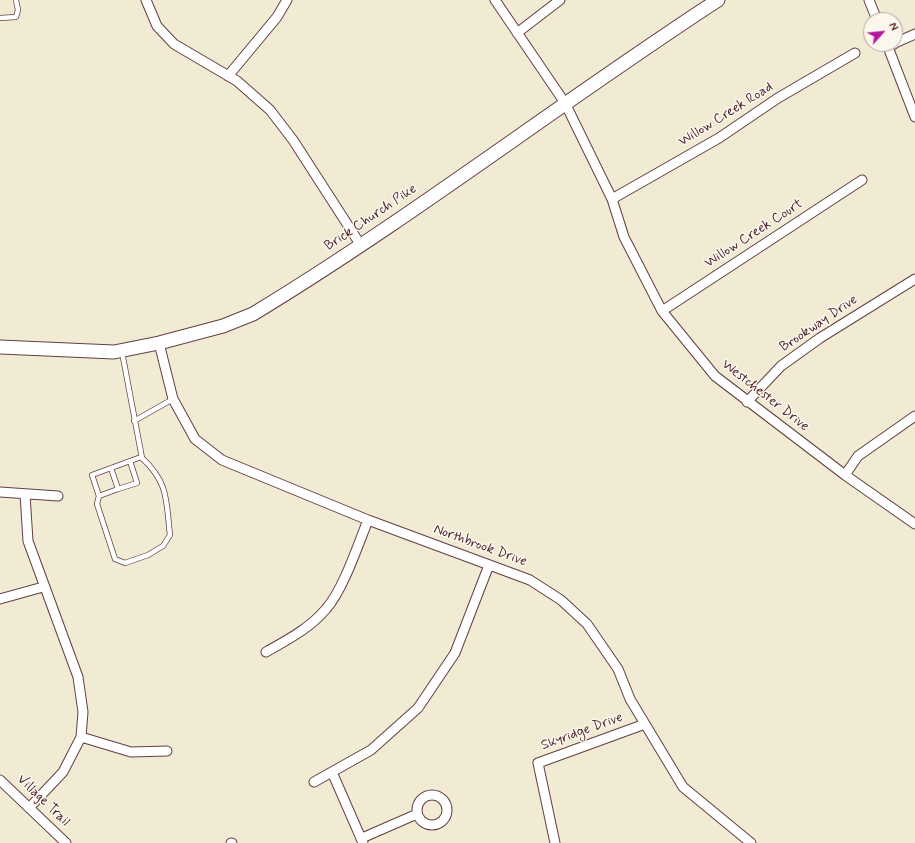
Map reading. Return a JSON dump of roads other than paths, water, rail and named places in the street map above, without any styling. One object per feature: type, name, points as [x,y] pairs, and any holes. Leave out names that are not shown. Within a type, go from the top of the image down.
[{"type":"main road","name":"Brick Church Pike","points":[[0,347],[114,352],[159,343],[223,326],[253,314],[360,244],[718,0]]},
{"type":"street","points":[[146,0],[157,26],[174,44],[237,81],[270,110],[293,140],[360,244]]},
{"type":"street","points":[[228,76],[277,17],[287,0]]},
{"type":"street","name":"Westchester Drive","points":[[495,0],[565,103],[612,199],[624,237],[662,311],[715,376],[747,402],[845,475],[915,524]]},
{"type":"street","points":[[517,33],[560,0]]},
{"type":"street","points":[[869,0],[874,12]]},
{"type":"street","points":[[903,40],[915,34]]},
{"type":"street","points":[[893,52],[915,117]]},
{"type":"street","name":"Willow Creek Road","points":[[612,199],[719,138],[778,98],[855,53]]},
{"type":"street","name":"Willow Creek Court","points":[[662,311],[862,180]]},
{"type":"street","name":"Brookway Drive","points":[[747,402],[782,366],[820,338],[915,279]]},
{"type":"street","name":"Northbrook Drive","points":[[159,343],[173,399],[195,439],[222,460],[368,520],[530,580],[561,600],[586,624],[618,669],[630,699],[683,787],[751,843]]},
{"type":"street","points":[[845,475],[858,456],[915,416]]},
{"type":"street","points":[[0,492],[58,496]]},
{"type":"street","points":[[25,494],[28,541],[78,677],[83,712],[81,738],[63,772],[29,808]]},
{"type":"street","points":[[266,652],[297,634],[327,608],[345,575],[368,520]]},
{"type":"street","points":[[314,782],[371,750],[418,708],[455,653],[489,564]]},
{"type":"street","points":[[0,599],[44,587]]},
{"type":"street","name":"Skyridge Drive","points":[[555,843],[538,763],[645,724]]},
{"type":"street","points":[[81,738],[131,752],[167,751]]},
{"type":"street","points":[[332,772],[363,840],[417,814]]},
{"type":"street","name":"Village Trail","points":[[0,780],[66,843]]},
{"type":"lane","points":[[0,18],[16,17],[18,10],[16,0]]},
{"type":"lane","points":[[122,350],[141,457],[162,481],[170,535],[163,546],[148,555],[125,563],[115,559],[97,504],[99,496],[92,476],[141,457]]},
{"type":"lane","points":[[134,421],[173,399]]},
{"type":"lane","points":[[99,496],[137,483],[130,461]]},
{"type":"lane","points":[[111,468],[118,489]]}]
